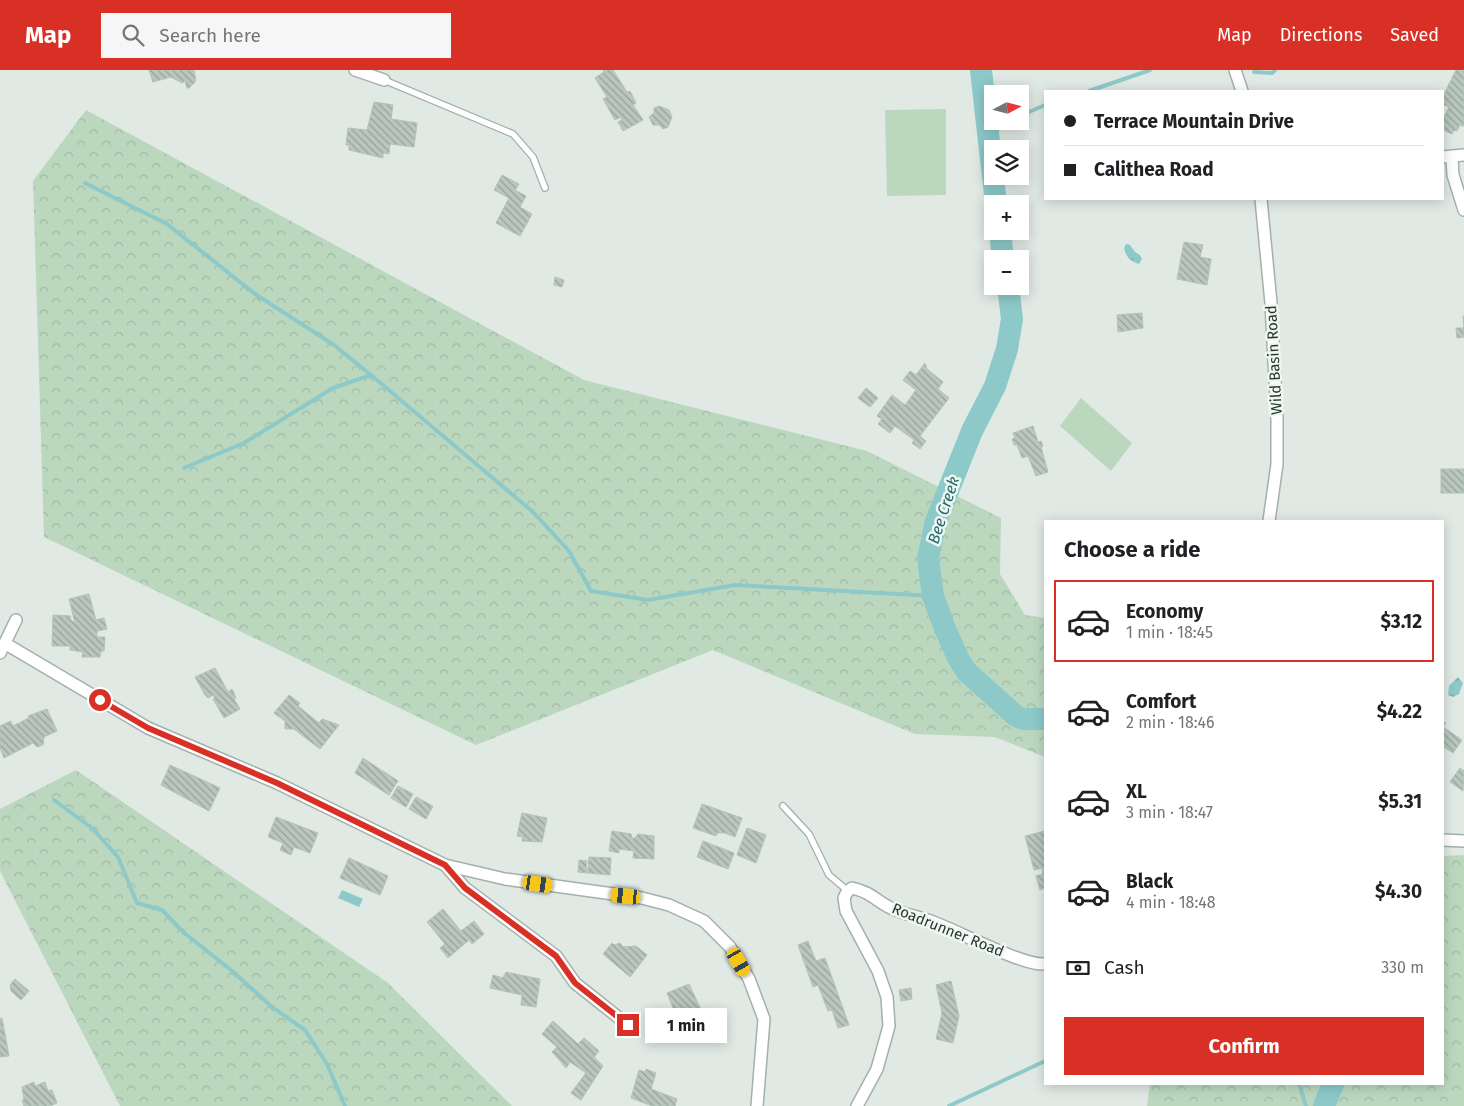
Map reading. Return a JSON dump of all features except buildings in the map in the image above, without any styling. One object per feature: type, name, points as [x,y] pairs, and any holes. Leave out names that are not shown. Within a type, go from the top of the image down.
[{"type":"street","points":[[354,70],[384,80]]},
{"type":"street","points":[[1235,70],[1242,90]]},
{"type":"street","points":[[1463,206],[1447,157],[1464,155]]},
{"type":"street","name":"Wild Basin Road","points":[[1263,200],[1277,420],[1277,464],[1269,520]]},
{"type":"street","points":[[16,620],[3,649],[148,728],[277,783],[445,865],[513,880],[642,898],[669,905],[704,921],[730,946],[749,980],[764,1018],[757,1106]]},
{"type":"street","points":[[1444,840],[1464,841]]},
{"type":"street","points":[[445,865],[465,888],[556,956],[575,983],[628,1025]]},
{"type":"street","name":"Roadrunner Road","points":[[848,891],[852,888],[867,891],[892,909],[922,917],[1026,961],[1044,964]]},
{"type":"street","points":[[848,891],[844,898],[846,911],[878,971],[887,997],[889,1026],[877,1069],[857,1106]]},
{"type":"lane","points":[[384,80],[513,134],[533,157],[545,188]]},
{"type":"lane","points":[[783,806],[809,834],[830,875],[848,891]]},
{"type":"green space","points":[[946,109],[946,195],[887,196],[885,110]]},
{"type":"green space","points":[[86,110],[584,380],[867,451],[1001,518],[1000,574],[1025,615],[1044,618],[1044,757],[995,737],[915,734],[713,650],[476,745],[44,537],[33,181]]},
{"type":"green space","points":[[1081,398],[1132,443],[1111,471],[1060,426]]},
{"type":"green space","points":[[76,770],[388,983],[512,1106],[120,1106],[0,871],[0,809]]},
{"type":"green space","points":[[1464,855],[1464,1106],[1147,1106],[1150,1085],[1444,1085],[1444,856]]},
{"type":"water","points":[[1126,244],[1130,245],[1140,255],[1142,259],[1139,264],[1127,256],[1124,248]]},
{"type":"water","points":[[1458,677],[1463,683],[1459,694],[1453,697],[1448,695],[1449,686]]},
{"type":"water","points":[[342,890],[363,899],[359,907],[338,898]]},
{"type":"waterway","name":"Bee Creek","points":[[981,70],[995,195]]},
{"type":"waterway","points":[[1092,90],[1150,70]]},
{"type":"waterway","points":[[1254,72],[1272,73],[1275,70]]},
{"type":"waterway","points":[[1029,112],[1044,105]]},
{"type":"waterway","points":[[987,132],[991,130]]},
{"type":"waterway","points":[[85,183],[167,224],[255,294],[334,345],[371,375]]},
{"type":"waterway","name":"Bee Creek","points":[[1001,240],[1002,250]]},
{"type":"waterway","name":"Bee Creek","points":[[1009,295],[1012,319],[1007,349],[995,386],[972,431],[936,521],[928,558],[933,596],[945,629],[959,660],[967,672],[1016,716],[1023,719],[1044,719]]},
{"type":"waterway","points":[[184,468],[244,443],[333,388],[371,375],[533,512],[569,551],[591,591],[648,600],[735,585],[933,596]]},
{"type":"waterway","points":[[54,800],[92,828],[118,857],[137,903],[162,910],[183,932],[231,970],[272,1007],[305,1030],[327,1064],[345,1106]]},
{"type":"waterway","points":[[949,1106],[1044,1061]]},
{"type":"waterway","points":[[1299,1085],[1306,1106]]},
{"type":"waterway","name":"Bee Creek","points":[[1324,1106],[1333,1085]]},
{"type":"route","points":[[100,700],[148,728],[277,783],[445,865],[465,888],[556,956],[575,983],[628,1025]]}]
